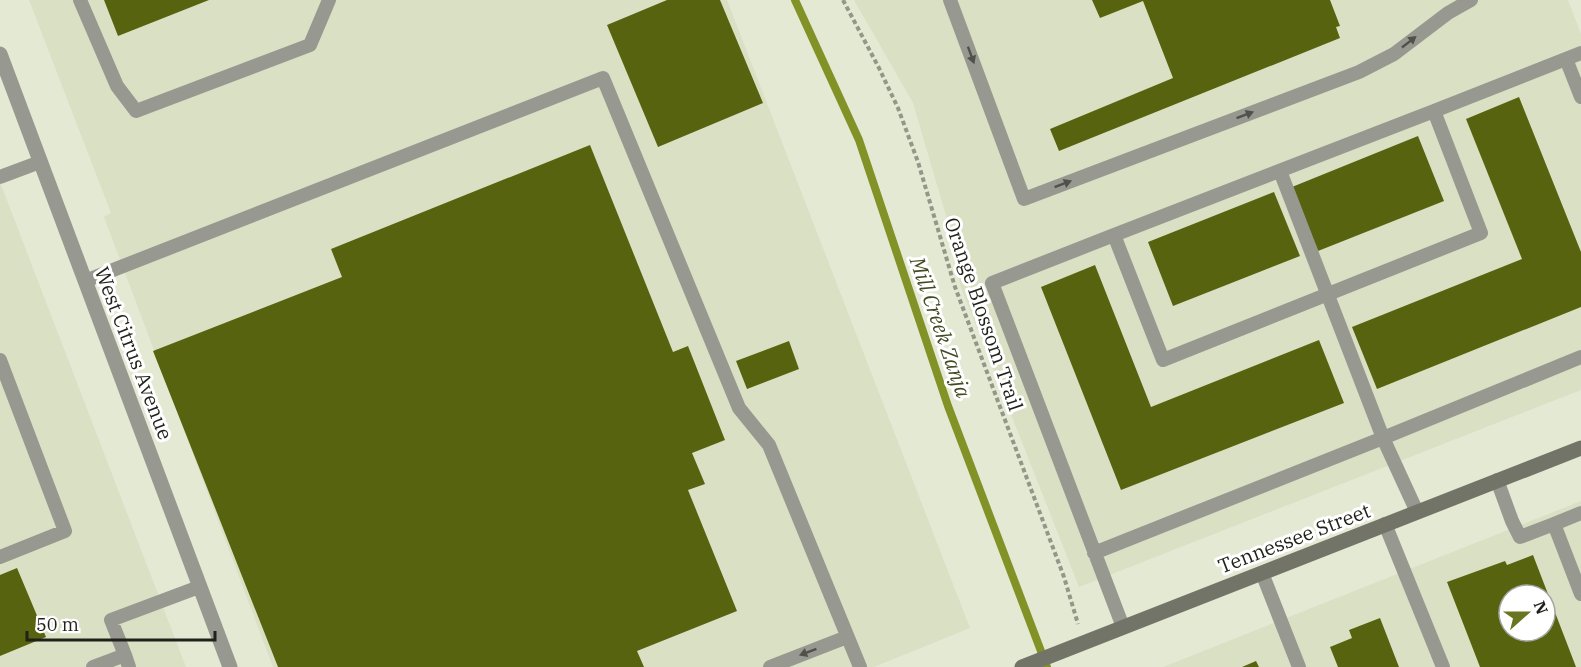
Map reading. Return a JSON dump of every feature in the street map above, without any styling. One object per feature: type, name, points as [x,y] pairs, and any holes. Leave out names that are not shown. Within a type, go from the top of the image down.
[{"type":"main road","name":"Tennessee Street","points":[[1022,667],[1497,480],[1580,452]]},
{"type":"street","name":"West Citrus Avenue","points":[[0,54],[230,667]]},
{"type":"lane","points":[[80,0],[117,86],[136,111],[310,45],[329,0]]},
{"type":"lane","points":[[950,0],[1024,199],[1359,72],[1394,54],[1448,13],[1471,0]]},
{"type":"lane","points":[[1123,627],[992,283],[1581,53]]},
{"type":"lane","points":[[1566,59],[1581,97]]},
{"type":"lane","points":[[85,281],[603,78],[740,408],[769,445],[860,667]]},
{"type":"lane","points":[[1114,236],[1163,360],[1481,233],[1434,111]]},
{"type":"lane","points":[[0,177],[40,162]]},
{"type":"lane","points":[[1280,171],[1383,438],[1417,512]]},
{"type":"lane","points":[[1094,553],[1581,357]]},
{"type":"lane","points":[[0,360],[65,531],[0,556]]},
{"type":"lane","points":[[1497,480],[1520,537],[1581,513]]},
{"type":"lane","points":[[1385,524],[1443,667]]},
{"type":"lane","points":[[1554,524],[1581,594]]},
{"type":"lane","points":[[1262,573],[1299,667]]},
{"type":"lane","points":[[93,667],[127,661],[111,620],[199,587]]},
{"type":"lane","points":[[770,667],[847,637]]},
{"type":"path","name":"Orange Blossom Trail","points":[[843,0],[898,108],[914,151],[955,287],[1064,577],[1083,643]]},
{"type":"shaded area","points":[[29,0],[727,0],[970,628],[874,667],[273,667],[104,217],[111,213]]},
{"type":"shaded area","points":[[854,0],[1568,0],[1581,34],[1581,390],[1079,587],[960,285],[956,250],[913,103]]},
{"type":"shaded area","points":[[0,182],[186,667],[0,667]]},
{"type":"shaded area","points":[[1581,501],[1581,667],[1163,667]]},
{"type":"building","points":[[104,0],[209,0],[118,36]]},
{"type":"building","points":[[667,0],[720,0],[763,103],[658,147],[607,25]]},
{"type":"building","points":[[1092,0],[1330,0],[1340,26],[1336,27],[1340,38],[1059,151],[1050,129],[1173,78],[1143,1],[1100,18]]},
{"type":"building","points":[[1519,97],[1581,252],[1581,307],[1377,389],[1352,327],[1522,259],[1466,119]]},
{"type":"building","points":[[1418,136],[1444,201],[1318,251],[1292,187]]},
{"type":"building","points":[[590,145],[673,352],[688,346],[725,440],[692,453],[705,484],[688,490],[737,611],[637,651],[644,667],[278,667],[153,351],[342,277],[331,249]]},
{"type":"building","points":[[1274,192],[1300,256],[1173,306],[1148,242]]},
{"type":"building","points":[[1095,265],[1151,407],[1319,340],[1344,403],[1121,490],[1041,287]]},
{"type":"building","points":[[789,341],[799,369],[747,389],[736,361]]},
{"type":"building","points":[[1533,555],[1544,583],[1497,583],[1497,643],[1557,643],[1557,618],[1576,667],[1480,667],[1447,582],[1505,561],[1507,565]]},
{"type":"building","points":[[17,568],[46,637],[0,656],[0,575]]},
{"type":"building","points":[[1380,618],[1399,667],[1338,667],[1330,647],[1352,638],[1349,630]]},
{"type":"building","points":[[1256,661],[1259,667],[1242,667]]},
{"type":"waterway","name":"Mill Creek Zanja","points":[[795,0],[859,140],[948,406],[1047,667]]}]
